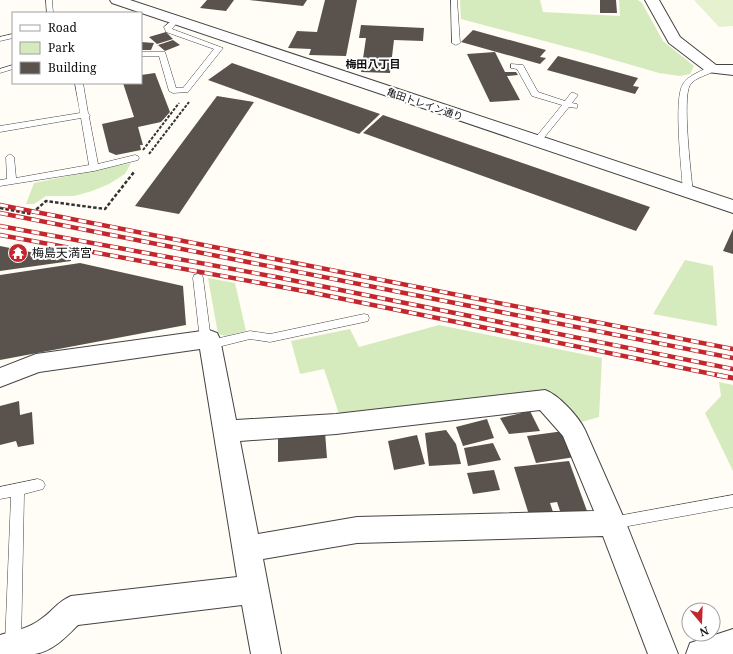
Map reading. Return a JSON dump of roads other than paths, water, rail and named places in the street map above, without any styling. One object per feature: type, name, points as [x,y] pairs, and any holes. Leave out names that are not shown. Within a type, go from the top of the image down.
[{"type":"street","name":"亀田トレイン通り","points":[[117,0],[733,207]]},
{"type":"street","points":[[652,0],[674,40],[712,69],[733,70]]},
{"type":"street","points":[[0,378],[36,363],[208,342],[226,431],[253,589],[266,654]]},
{"type":"street","points":[[226,431],[336,424],[545,400],[573,430],[612,522],[663,654]]},
{"type":"street","points":[[247,549],[357,530],[612,522]]},
{"type":"street","points":[[6,648],[41,637],[53,629],[71,611],[253,589]]},
{"type":"street","points":[[701,654],[733,644]]},
{"type":"lane","points":[[49,0],[50,12]]},
{"type":"lane","points":[[454,0],[456,44]]},
{"type":"lane","points":[[142,54],[162,54],[173,91],[185,90],[219,48],[169,30],[168,27],[175,20]]},
{"type":"lane","points":[[0,39],[12,36]]},
{"type":"lane","points":[[514,66],[520,67],[535,94],[570,105]]},
{"type":"lane","points":[[0,70],[12,67]]},
{"type":"lane","points":[[688,192],[683,104],[686,86],[693,78],[712,69]]},
{"type":"lane","points":[[79,84],[86,115],[94,168]]},
{"type":"lane","points":[[536,142],[570,105],[574,95]]},
{"type":"lane","points":[[0,129],[86,115]]},
{"type":"lane","points":[[10,157],[12,181]]},
{"type":"lane","points":[[0,183],[94,168],[135,158]]},
{"type":"lane","points":[[198,278],[208,342],[250,335],[270,338],[364,318]]},
{"type":"lane","points":[[0,493],[38,485]]},
{"type":"lane","points":[[6,648],[18,489]]},
{"type":"lane","points":[[612,522],[733,502]]},
{"type":"railway","points":[[0,205],[733,349]]},
{"type":"railway","points":[[0,213],[733,358]]},
{"type":"railway","points":[[0,226],[276,277],[733,369]]},
{"type":"railway","points":[[0,235],[309,292],[718,375]]},
{"type":"railway","points":[[718,375],[733,378]]},
{"type":"railway","points":[[718,375],[722,376]]},
{"type":"place","name":"梅島天満宮","points":[[18,253]]},
{"type":"district","name":"梅田八丁目","points":[[373,64]]}]
